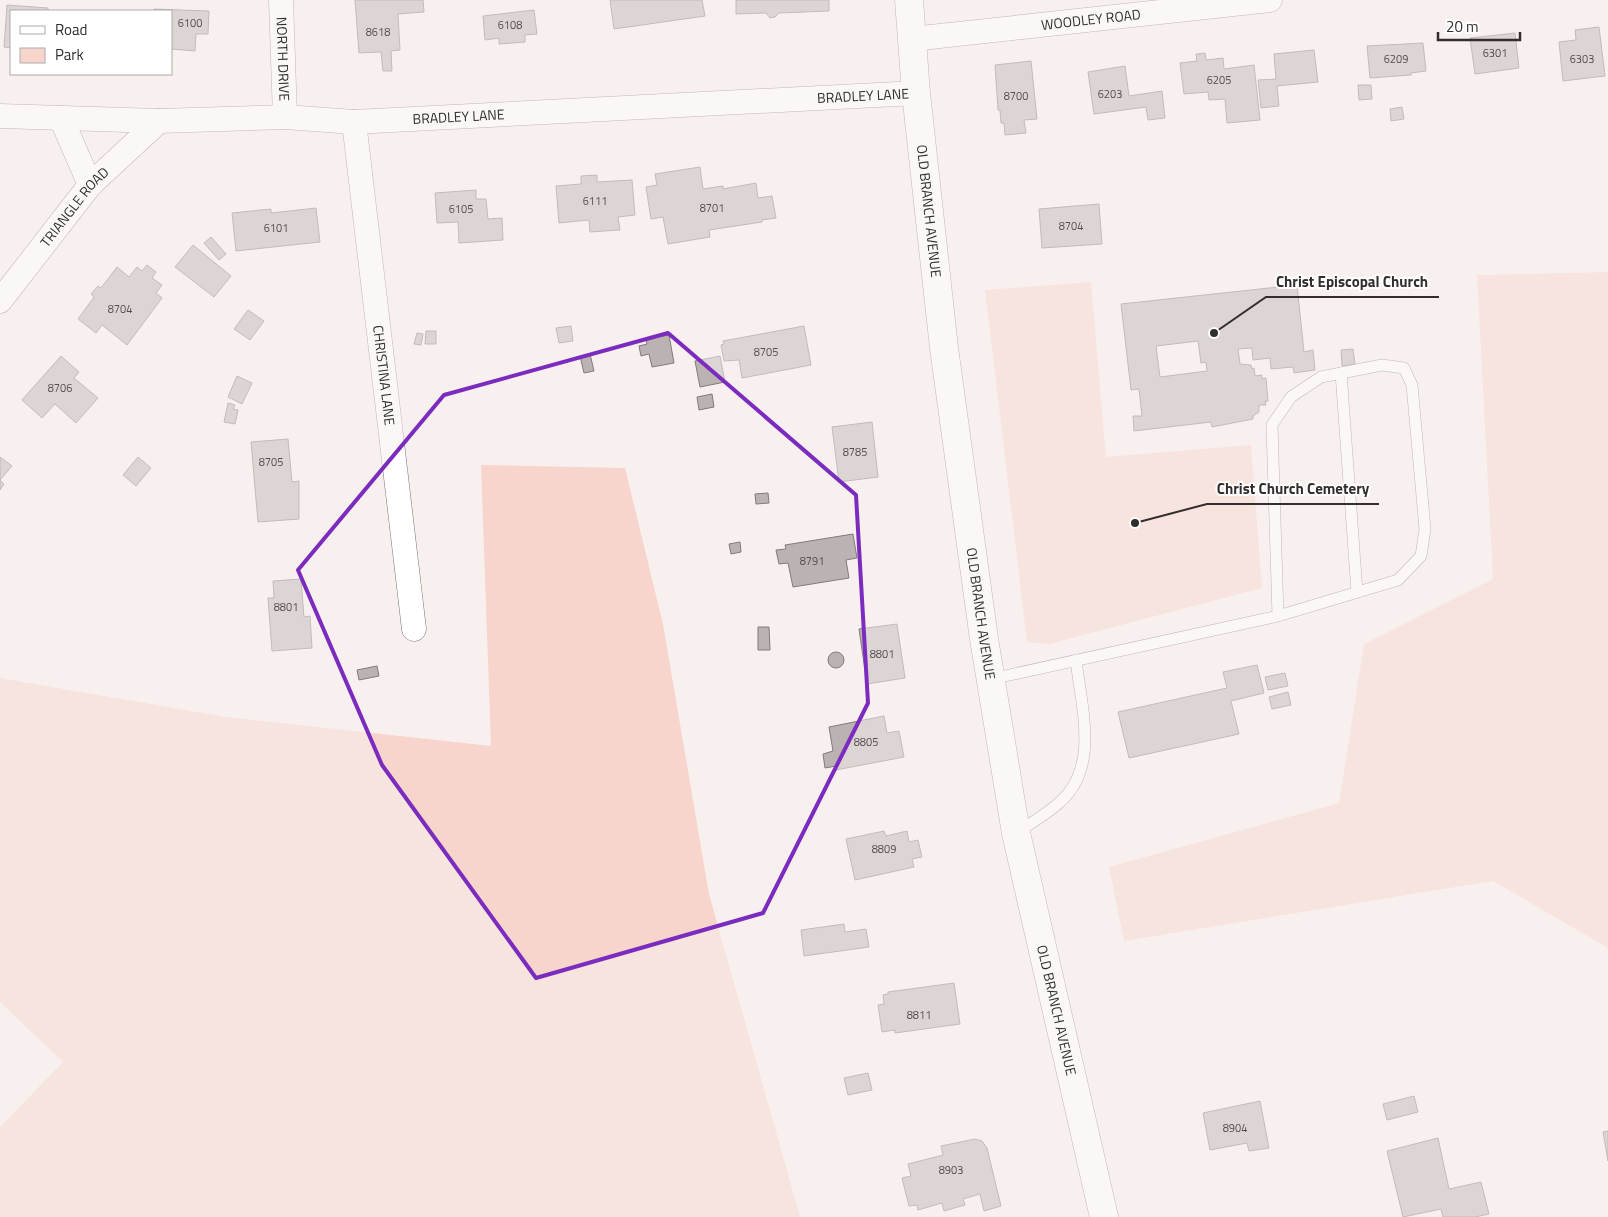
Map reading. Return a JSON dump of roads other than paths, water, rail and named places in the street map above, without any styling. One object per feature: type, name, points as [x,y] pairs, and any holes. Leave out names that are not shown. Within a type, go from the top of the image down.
[{"type":"main road","name":"OLD BRANCH AVENUE","points":[[909,0],[916,93],[944,348],[990,679],[1016,833],[1104,1217]]},
{"type":"street","name":"NORTH DRIVE","points":[[281,0],[285,117]]},
{"type":"street","name":"WOODLEY ROAD","points":[[912,39],[1270,0]]},
{"type":"street","name":"BRADLEY LANE","points":[[0,116],[159,121],[285,117],[354,122],[916,93]]},
{"type":"street","points":[[60,118],[90,184]]},
{"type":"street","name":"TRIANGLE ROAD","points":[[0,301],[90,184],[159,121]]},
{"type":"street","name":"CHRISTINA LANE","points":[[354,122],[414,629]]},
{"type":"lane","points":[[990,679],[1278,616],[1398,580],[1422,556],[1425,529],[1412,385],[1404,368],[1382,365],[1321,377],[1291,397],[1272,425],[1278,616]]},
{"type":"lane","points":[[1341,373],[1357,592]]},
{"type":"lane","points":[[1016,833],[1061,801],[1082,772],[1086,743],[1076,660]]},
{"type":"place","name":"Christ Episcopal Church","points":[[1214,333]]},
{"type":"place","name":"Christ Church Cemetery","points":[[1135,523]]}]
